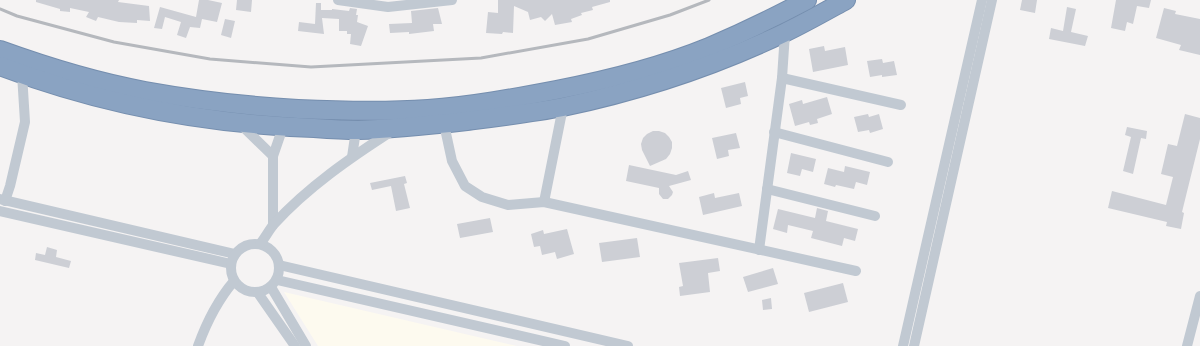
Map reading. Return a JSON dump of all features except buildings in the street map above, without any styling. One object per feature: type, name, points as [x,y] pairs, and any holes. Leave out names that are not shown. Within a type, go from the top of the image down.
[{"type":"highway","points":[[0,50],[70,73],[143,91],[213,102],[349,112],[428,109],[505,100],[594,83],[660,65],[708,48],[771,19],[807,0]]},
{"type":"highway","points":[[0,66],[22,74],[105,98],[174,114],[239,123],[283,127],[356,130],[396,129],[499,117],[563,107],[660,82],[729,57],[785,33],[846,0]]},
{"type":"street","points":[[342,0],[388,7],[447,1]]},
{"type":"street","points":[[903,346],[982,0]]},
{"type":"street","points":[[914,346],[992,0]]},
{"type":"street","points":[[760,250],[782,78],[785,33]]},
{"type":"street","points":[[22,74],[25,122],[10,186],[2,200],[235,254]]},
{"type":"street","points":[[782,78],[901,105]]},
{"type":"street","points":[[544,202],[563,107]]},
{"type":"street","points":[[239,123],[273,156]]},
{"type":"street","points":[[444,124],[452,161],[465,186],[482,197],[508,205],[544,202],[856,271]]},
{"type":"street","points":[[273,225],[273,156],[283,127]]},
{"type":"street","points":[[260,244],[273,225],[300,198],[352,157],[396,129]]},
{"type":"street","points":[[352,157],[356,130]]},
{"type":"street","points":[[774,132],[888,162]]},
{"type":"street","points":[[767,189],[876,216]]},
{"type":"street","points":[[0,211],[231,264]]},
{"type":"street","points":[[253,244],[260,244],[267,247],[273,252],[280,264],[279,272],[274,283],[265,291],[258,293],[244,290],[238,286],[231,273],[231,264],[235,254],[246,246],[253,244]]},
{"type":"street","points":[[280,264],[628,346]]},
{"type":"street","points":[[198,346],[220,297],[234,281]]},
{"type":"street","points":[[918,281],[928,284]]},
{"type":"street","points":[[274,283],[306,346]]},
{"type":"street","points":[[274,283],[565,346]]},
{"type":"street","points":[[258,293],[295,346]]},
{"type":"street","points":[[1187,346],[1200,296]]},
{"type":"shaded area","points":[[284,292],[517,346],[318,346]]},
{"type":"railway","points":[[0,9],[17,16],[114,42],[210,59],[311,67],[481,58],[588,39],[670,15],[709,0]]}]
